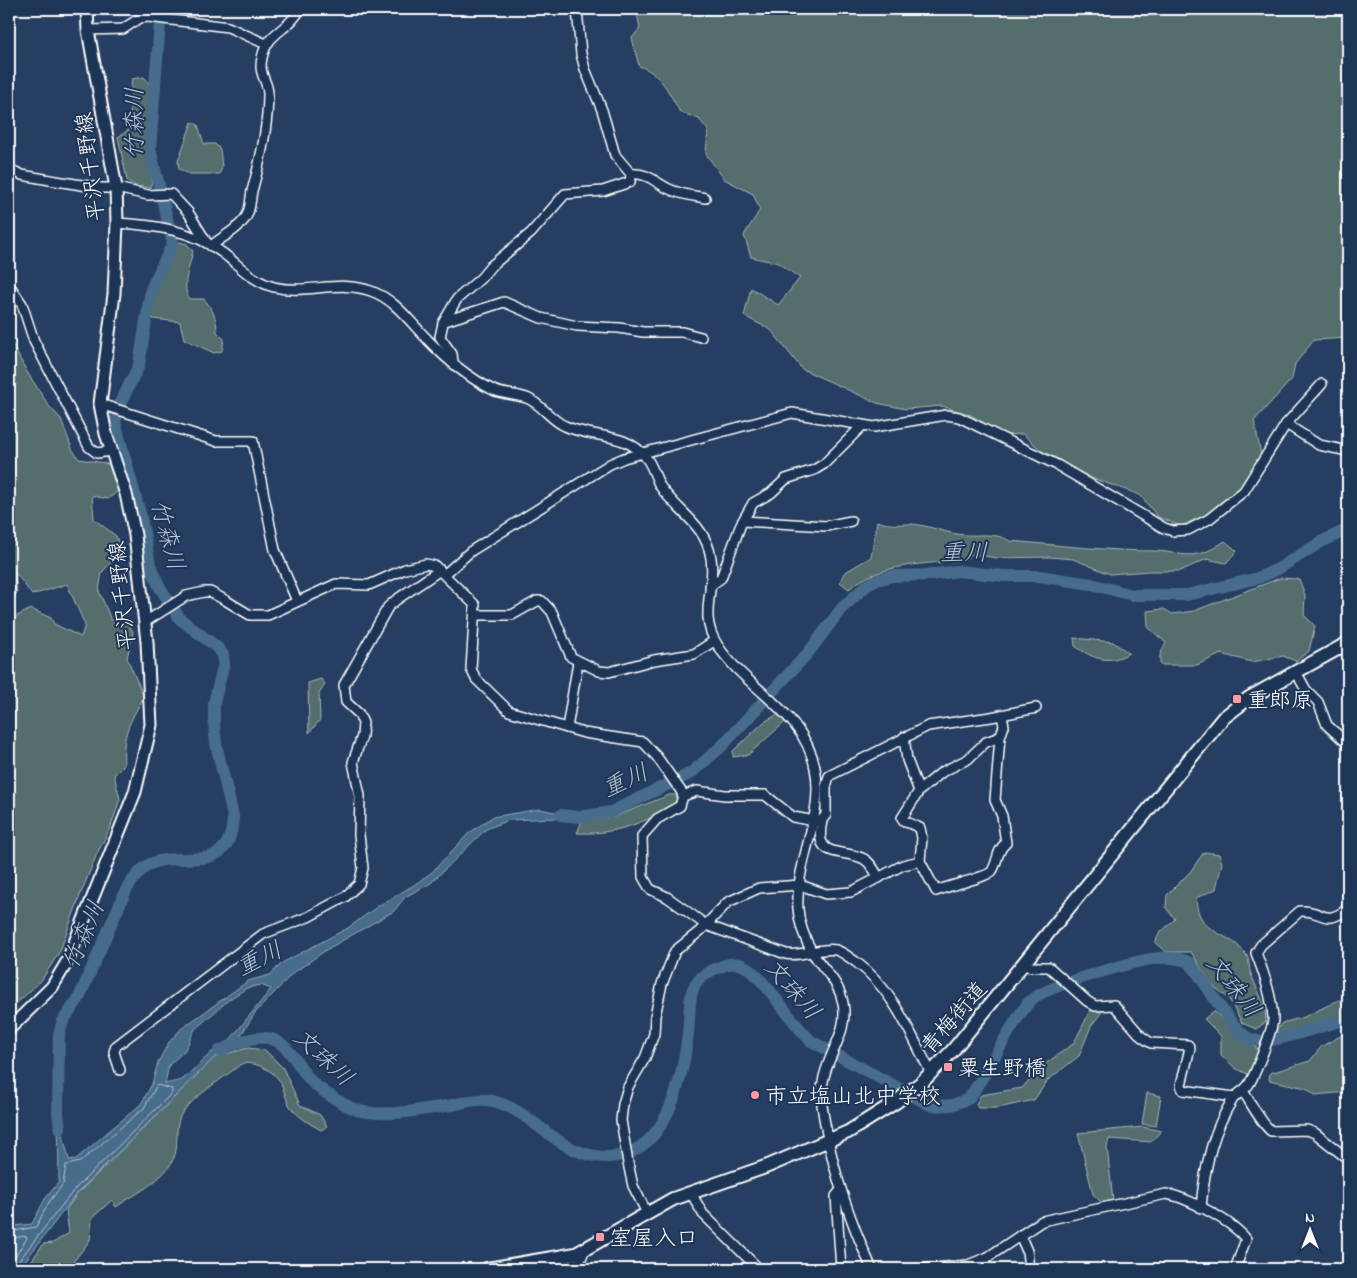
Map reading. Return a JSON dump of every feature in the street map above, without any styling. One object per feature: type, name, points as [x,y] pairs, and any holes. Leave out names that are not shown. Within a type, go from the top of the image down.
[{"type":"highway","name":"青梅街道","points":[[487,1269],[544,1261],[584,1251],[647,1213],[691,1193],[768,1166],[828,1141],[867,1122],[896,1102],[926,1078],[953,1050],[1222,718],[1249,698],[1348,643]]},
{"type":"main road","name":"平沢千野線","points":[[9,1028],[52,987],[67,962],[135,792],[151,725],[145,622],[135,535],[126,494],[111,451],[102,374],[114,294],[117,223],[116,188],[86,9]]},
{"type":"street","points":[[209,245],[241,222],[249,211],[260,167],[268,113],[268,90],[260,70],[266,44],[280,29],[294,20],[300,9]]},
{"type":"street","points":[[453,362],[452,354],[440,340],[445,320],[457,299],[481,278],[491,266],[531,233],[560,197],[570,193],[603,191],[630,182],[631,174],[615,155],[602,110],[585,68],[581,54],[578,9]]},
{"type":"street","points":[[88,30],[123,29],[140,18],[148,18],[228,28],[266,44]]},
{"type":"street","points":[[9,169],[22,175],[56,181],[116,188],[148,195],[167,194],[176,197],[209,245]]},
{"type":"street","points":[[631,174],[640,173],[653,178],[662,187],[675,192],[705,198]]},
{"type":"street","points":[[117,223],[160,227],[179,231],[209,245],[252,278],[275,287],[298,289],[347,286],[370,291],[383,297],[404,313],[426,338],[453,362],[491,389],[533,401],[563,426],[620,439],[642,453],[653,469],[659,484],[698,526],[704,536],[711,559],[707,612],[714,641],[732,664],[779,706],[805,740],[815,764],[817,792],[800,885],[798,913],[802,930],[813,953],[833,977],[843,1003],[844,1016],[839,1042],[822,1084],[821,1097],[828,1141],[840,1190],[851,1223],[872,1269]]},
{"type":"street","points":[[9,285],[22,304],[34,341],[89,447],[98,453],[111,451]]},
{"type":"street","points":[[445,320],[504,302],[541,318],[577,326],[619,328],[644,332],[682,332],[701,337]]},
{"type":"street","points":[[120,1070],[114,1052],[116,1046],[148,1021],[263,934],[283,928],[315,913],[345,897],[359,884],[363,868],[359,835],[360,796],[353,762],[362,736],[363,723],[359,714],[346,702],[344,685],[388,607],[396,600],[443,572],[471,551],[610,464],[642,453],[792,413],[862,426],[874,426],[946,415],[959,417],[1057,465],[1164,528],[1180,531],[1209,519],[1244,491],[1286,424],[1322,384]]},
{"type":"street","points":[[106,406],[216,441],[253,441],[276,550],[297,601]]},
{"type":"street","points":[[1286,424],[1319,445],[1348,451]]},
{"type":"street","points":[[710,586],[721,578],[743,521],[753,503],[771,493],[786,478],[814,470],[824,464],[862,426]]},
{"type":"street","points":[[743,521],[826,526],[851,521]]},
{"type":"street","points":[[145,622],[186,596],[210,592],[242,612],[256,616],[268,615],[290,607],[297,601],[336,584],[369,586],[405,569],[426,564],[435,566],[475,605],[476,615],[471,663],[476,680],[513,714],[567,728],[643,742],[657,757],[682,794],[680,806],[657,819],[642,836],[643,877],[650,889],[667,898],[706,925],[786,954],[813,953],[828,950],[844,954],[879,980],[903,1019],[926,1078]]},
{"type":"street","points":[[476,615],[512,615],[537,601],[542,601],[552,612],[569,653],[578,662],[599,671],[609,672],[654,660],[694,654],[714,641]]},
{"type":"street","points":[[567,728],[578,662]]},
{"type":"street","points":[[1296,672],[1306,690],[1318,702],[1327,725],[1346,738]]},
{"type":"street","points":[[879,878],[869,862],[862,858],[839,854],[829,850],[820,840],[822,821],[826,815],[826,787],[830,776],[904,737],[935,724],[1036,708]]},
{"type":"street","points":[[1000,737],[986,742],[968,758],[942,772],[919,791],[902,818],[904,821],[920,828],[922,838],[920,861],[936,892],[963,881],[986,877],[992,871],[998,852],[1006,843],[1002,816],[995,800],[1000,737],[1004,726],[1002,714]]},
{"type":"street","points":[[904,737],[907,760],[919,791]]},
{"type":"street","points":[[682,794],[697,791],[725,795],[765,795],[793,817],[812,822],[822,821]]},
{"type":"street","points":[[647,1213],[633,1186],[622,1127],[623,1104],[628,1087],[645,1058],[654,1034],[655,1016],[662,984],[675,951],[706,925],[728,902],[758,888],[800,885],[834,895],[851,892],[903,865],[920,861]]},
{"type":"street","points":[[1201,1208],[1208,1158],[1234,1097],[1243,1091],[1254,1074],[1273,1020],[1263,970],[1256,953],[1261,945],[1300,910],[1308,910],[1320,916],[1333,918],[1348,908]]},
{"type":"street","points":[[1023,965],[1031,968],[1049,966],[1075,992],[1095,1006],[1114,1005],[1142,1037],[1152,1042],[1188,1045],[1190,1048],[1181,1085],[1183,1090],[1234,1097]]},
{"type":"street","points":[[1243,1091],[1265,1126],[1271,1131],[1307,1130],[1315,1133],[1348,1159]]},
{"type":"street","points":[[840,1190],[836,1196],[841,1269]]},
{"type":"street","points":[[691,1193],[703,1214],[759,1269]]},
{"type":"street","points":[[923,1269],[968,1265],[988,1257],[1042,1221],[1054,1217],[1166,1194],[1175,1195],[1201,1208],[1240,1232],[1246,1239],[1235,1269]]},
{"type":"street","points":[[1020,1235],[1027,1251],[1029,1269]]},
{"type":"street","points":[[577,1269],[584,1251]]},
{"type":"green space","points":[[636,9],[1348,9],[1348,338],[1314,340],[1295,364],[1292,379],[1254,421],[1261,454],[1240,493],[1207,514],[1181,526],[1158,517],[1140,495],[1092,478],[1047,456],[1023,434],[1003,435],[971,415],[942,406],[906,409],[877,403],[802,369],[771,330],[744,316],[751,288],[778,305],[800,278],[778,263],[751,257],[744,235],[760,210],[753,194],[724,179],[706,154],[708,130],[699,119],[680,112],[664,84],[653,73],[639,66],[632,38],[640,28]]},
{"type":"green space","points":[[144,77],[151,85],[149,161],[152,179],[151,188],[135,186],[127,180],[118,137],[130,129],[132,79]]},
{"type":"green space","points":[[192,122],[198,125],[204,144],[215,144],[220,149],[222,166],[220,174],[189,174],[179,169],[178,161]]},
{"type":"green space","points":[[179,242],[187,244],[193,251],[186,282],[187,294],[189,299],[204,299],[210,307],[214,314],[217,332],[224,339],[222,351],[214,353],[184,339],[180,322],[153,319],[151,309],[154,289]]},
{"type":"green space","points":[[9,338],[27,372],[49,406],[61,419],[72,449],[79,459],[105,463],[116,467],[121,489],[108,499],[92,496],[94,519],[116,536],[122,552],[102,572],[99,591],[111,620],[126,619],[133,632],[127,658],[144,697],[134,714],[125,737],[124,765],[114,775],[120,799],[111,826],[81,893],[60,951],[41,981],[9,1010],[9,620],[31,609],[51,618],[54,624],[81,637],[85,625],[67,584],[32,595],[15,572],[17,593],[9,602]]},
{"type":"green space","points":[[877,521],[890,524],[918,525],[965,535],[993,535],[1010,541],[1082,548],[1161,551],[1192,555],[1208,551],[1225,541],[1237,551],[1226,563],[1207,559],[1180,571],[1110,574],[1073,559],[1050,557],[996,558],[972,554],[965,560],[889,569],[861,580],[849,589],[840,582],[844,573],[871,557]]},
{"type":"green space","points":[[1280,578],[1299,579],[1305,595],[1304,615],[1315,626],[1309,651],[1296,661],[1283,656],[1252,662],[1221,654],[1197,665],[1160,665],[1160,655],[1166,643],[1148,627],[1147,611],[1164,609],[1172,614],[1194,611]]},
{"type":"green space","points":[[1074,638],[1113,642],[1129,653],[1115,659],[1101,659],[1075,646]]},
{"type":"green space","points":[[321,679],[325,684],[319,694],[320,720],[309,733],[308,683]]},
{"type":"green space","points":[[777,715],[783,717],[785,722],[748,755],[733,757],[733,751],[764,722]]},
{"type":"green space","points":[[669,795],[678,795],[678,804],[642,822],[605,832],[577,833],[582,821],[614,817]]},
{"type":"green space","points":[[1204,852],[1219,854],[1222,863],[1216,889],[1196,898],[1198,911],[1202,920],[1209,927],[1240,947],[1248,957],[1250,971],[1263,1002],[1266,1015],[1266,1022],[1256,1029],[1242,1023],[1229,999],[1212,985],[1191,952],[1166,952],[1155,943],[1159,934],[1175,919],[1166,908],[1167,895],[1190,872]]},
{"type":"green space","points":[[1339,1000],[1348,1001],[1348,1015],[1280,1035],[1276,1031],[1282,1023],[1304,1017]]},
{"type":"green space","points":[[1105,1008],[1091,1026],[1079,1056],[1048,1080],[1034,1100],[998,1108],[978,1108],[976,1104],[981,1095],[1022,1088],[1041,1067],[1074,1043],[1091,1009]]},
{"type":"green space","points":[[1214,1011],[1236,1033],[1258,1049],[1250,1075],[1235,1068],[1221,1055],[1221,1036],[1204,1019]]},
{"type":"green space","points":[[1348,1032],[1348,1092],[1315,1095],[1306,1088],[1269,1080],[1270,1073],[1310,1061],[1322,1046]]},
{"type":"green space","points":[[248,1048],[265,1050],[283,1068],[300,1105],[320,1115],[327,1126],[321,1130],[305,1121],[295,1112],[288,1102],[279,1080],[272,1072],[257,1065],[241,1064],[202,1093],[182,1113],[178,1121],[176,1150],[173,1160],[161,1176],[116,1207],[112,1200],[92,1218],[90,1240],[68,1269],[26,1269],[43,1244],[53,1243],[69,1233],[66,1210],[77,1194],[215,1057]]},
{"type":"green space","points":[[1147,1093],[1161,1096],[1156,1126],[1142,1124]]},
{"type":"green space","points":[[1143,1127],[1161,1131],[1151,1142],[1109,1139],[1107,1147],[1113,1201],[1102,1203],[1093,1194],[1078,1133]]},
{"type":"water","points":[[540,809],[578,817],[509,820],[486,829],[431,883],[405,897],[394,911],[326,950],[292,974],[255,1013],[232,1049],[215,1057],[77,1193],[19,1269],[9,1269],[9,1229],[13,1226],[32,1224],[45,1199],[59,1182],[58,1113],[69,1160],[76,1159],[141,1104],[152,1084],[158,1062],[169,1042],[181,1029],[248,981],[270,975],[282,963],[348,928],[378,906],[414,885],[432,872],[468,834],[492,817]],"holes":[[[261,985],[271,989],[225,1046],[212,1052],[182,1080],[165,1084],[169,1065],[185,1050],[195,1029],[231,998],[247,988]]]},
{"type":"waterway","name":"竹森川","points":[[60,1128],[58,1113],[59,1034],[63,1021],[79,998],[126,890],[139,872],[150,864],[163,860],[203,858],[214,855],[224,848],[230,836],[233,816],[216,744],[214,723],[214,703],[224,663],[223,655],[218,648],[180,619],[159,586],[150,564],[140,513],[115,422],[120,404],[139,365],[151,289],[173,243],[150,149],[161,9]]},
{"type":"waterway","name":"重川","points":[[561,815],[578,817],[611,812],[691,773],[721,747],[808,653],[842,608],[866,586],[877,580],[893,576],[930,575],[958,571],[1004,576],[1039,576],[1091,584],[1132,595],[1187,595],[1258,578],[1278,569],[1321,542],[1348,529]]},
{"type":"waterway","name":"文珠川","points":[[219,1051],[247,1040],[268,1038],[284,1046],[317,1087],[336,1100],[356,1110],[371,1113],[392,1113],[475,1100],[493,1101],[519,1113],[567,1146],[580,1152],[595,1156],[619,1156],[638,1149],[653,1135],[665,1118],[681,1075],[693,989],[698,981],[708,972],[729,964],[741,965],[751,971],[811,1041],[932,1106],[952,1105],[968,1099],[1020,1014],[1029,1002],[1037,996],[1090,975],[1148,960],[1171,958],[1189,962],[1232,1023],[1240,1032],[1251,1039],[1275,1040],[1348,1019]]},
{"type":"place","name":"重郎原","points":[[1237,699]]},
{"type":"place","name":"粟生野橋","points":[[948,1067]]},
{"type":"place","name":"市立塩山北中学校","points":[[755,1095]]},
{"type":"place","name":"室屋入口","points":[[600,1237]]}]
